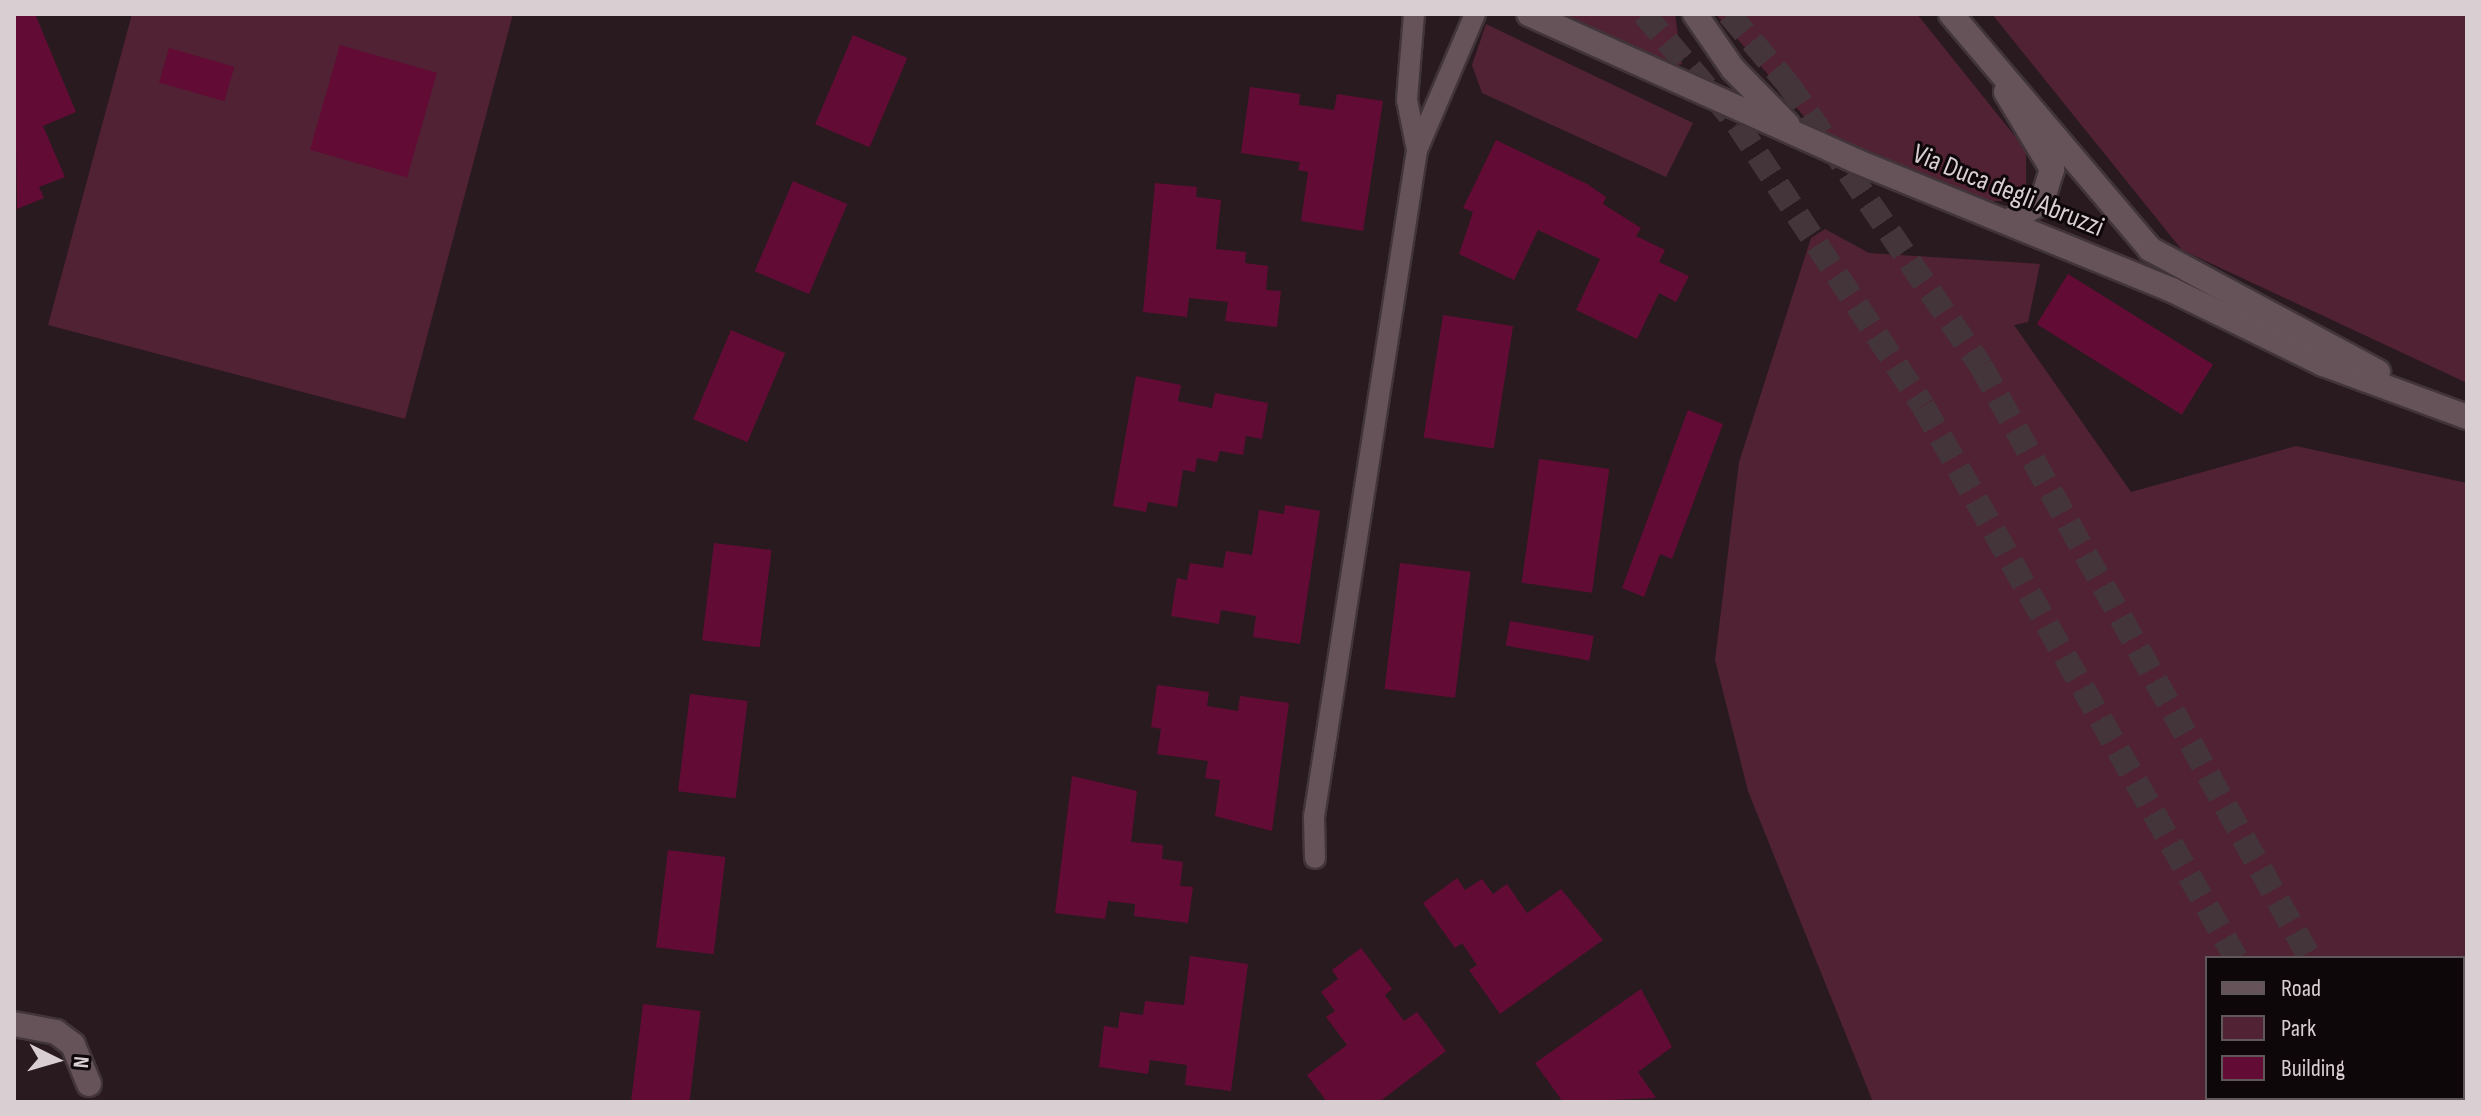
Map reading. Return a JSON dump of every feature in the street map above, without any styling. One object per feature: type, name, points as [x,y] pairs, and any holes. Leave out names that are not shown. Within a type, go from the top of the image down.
[{"type":"main road","name":"Via Duca degli Abruzzi","points":[[1529,14],[1798,135],[2008,222],[2323,364],[2407,390],[2467,417]]},
{"type":"main road","points":[[1695,14],[1733,69],[1798,135]]},
{"type":"main road","points":[[1951,14],[1987,61],[2052,169],[2042,202],[2008,222]]},
{"type":"main road","points":[[1987,61],[2058,132],[2150,249],[2182,271],[2334,344],[2407,390]]},
{"type":"main road","points":[[14,1024],[56,1032],[73,1045],[89,1084]]},
{"type":"lane","points":[[1414,14],[1407,100],[1417,150]]},
{"type":"lane","points":[[1315,858],[1314,817],[1417,150],[1475,14]]},
{"type":"green space","points":[[132,14],[513,14],[405,419],[48,325]]},
{"type":"green space","points":[[1556,14],[1675,14],[1682,64],[1673,67]]},
{"type":"green space","points":[[1716,14],[1917,14],[2026,150],[2026,187],[2006,201],[1986,201],[1820,135]]},
{"type":"green space","points":[[1992,14],[2467,14],[2467,383],[2182,250]]},
{"type":"green space","points":[[1486,24],[1693,123],[1666,177],[1482,93],[1472,65]]},
{"type":"green space","points":[[1825,229],[1869,253],[2040,264],[2028,322],[2014,325],[2131,492],[2296,446],[2467,483],[2467,1102],[1873,1102],[1748,791],[1715,660],[1739,462],[1811,238]]},
{"type":"building","points":[[14,14],[35,14],[76,112],[43,126],[65,177],[39,187],[44,198],[17,209]]},
{"type":"building","points":[[853,35],[907,58],[869,147],[815,124]]},
{"type":"building","points":[[340,45],[437,73],[407,178],[310,150]]},
{"type":"building","points":[[169,48],[234,67],[224,101],[159,83]]},
{"type":"building","points":[[1250,87],[1300,94],[1299,105],[1334,110],[1337,94],[1383,101],[1363,231],[1301,221],[1308,172],[1298,170],[1300,162],[1241,153]]},
{"type":"building","points":[[1496,140],[1587,184],[1606,197],[1603,204],[1641,228],[1636,236],[1665,250],[1659,262],[1689,276],[1676,302],[1659,293],[1637,339],[1576,310],[1600,259],[1538,230],[1514,280],[1459,254],[1473,212],[1463,208]]},
{"type":"building","points":[[793,181],[847,204],[809,294],[755,271]]},
{"type":"building","points":[[1155,183],[1197,187],[1196,197],[1221,200],[1216,249],[1246,252],[1245,263],[1268,266],[1266,290],[1281,291],[1277,327],[1225,321],[1228,302],[1189,298],[1187,317],[1143,312]]},
{"type":"building","points":[[2068,274],[2213,365],[2182,415],[2037,324]]},
{"type":"building","points":[[1443,315],[1513,326],[1494,449],[1424,437]]},
{"type":"building","points":[[731,330],[785,353],[747,442],[693,419]]},
{"type":"building","points":[[1136,376],[1181,385],[1178,401],[1212,408],[1215,393],[1268,403],[1262,439],[1246,436],[1243,455],[1220,451],[1217,462],[1197,458],[1195,472],[1183,470],[1177,507],[1148,502],[1146,512],[1113,506]]},
{"type":"building","points":[[1688,410],[1723,424],[1672,559],[1660,554],[1644,597],[1622,588]]},
{"type":"building","points":[[1539,459],[1609,469],[1592,593],[1522,583]]},
{"type":"building","points":[[1285,505],[1320,511],[1300,644],[1253,637],[1256,616],[1221,610],[1219,624],[1171,616],[1177,578],[1187,580],[1190,563],[1223,568],[1226,551],[1252,555],[1259,510],[1284,514]]},
{"type":"building","points":[[714,543],[772,550],[760,647],[702,640]]},
{"type":"building","points":[[1400,563],[1470,572],[1455,698],[1385,689]]},
{"type":"building","points":[[1510,621],[1594,636],[1589,660],[1506,646]]},
{"type":"building","points":[[1157,685],[1209,692],[1207,706],[1238,711],[1240,696],[1289,703],[1272,831],[1215,816],[1220,780],[1205,778],[1208,761],[1157,754],[1161,729],[1151,727]]},
{"type":"building","points":[[690,694],[748,701],[736,798],[678,791]]},
{"type":"building","points":[[1072,776],[1137,791],[1131,842],[1163,845],[1162,859],[1183,862],[1180,886],[1193,887],[1188,923],[1134,916],[1135,904],[1108,901],[1105,919],[1055,913]]},
{"type":"building","points":[[668,850],[726,857],[714,954],[656,947]]},
{"type":"building","points":[[1457,878],[1465,890],[1482,879],[1493,894],[1507,884],[1527,913],[1561,889],[1603,940],[1500,1014],[1469,970],[1477,965],[1462,943],[1455,948],[1423,903]]},
{"type":"building","points":[[1361,948],[1392,989],[1385,995],[1404,1021],[1417,1012],[1446,1051],[1379,1102],[1327,1102],[1307,1075],[1347,1045],[1326,1017],[1335,1011],[1321,992],[1338,979],[1332,970]]},
{"type":"building","points":[[1190,956],[1248,964],[1231,1091],[1185,1085],[1187,1065],[1150,1060],[1148,1074],[1099,1067],[1104,1026],[1118,1028],[1120,1012],[1143,1015],[1145,1001],[1184,1005]]},
{"type":"building","points":[[1641,989],[1672,1047],[1638,1072],[1656,1098],[1563,1102],[1535,1063]]},
{"type":"building","points":[[643,1004],[701,1011],[689,1102],[631,1101]]},
{"type":"tunnel","points":[[1644,14],[1738,125],[1923,406],[2235,956]]},
{"type":"tunnel","points":[[1729,14],[1788,84],[1981,366],[2309,956]]}]
